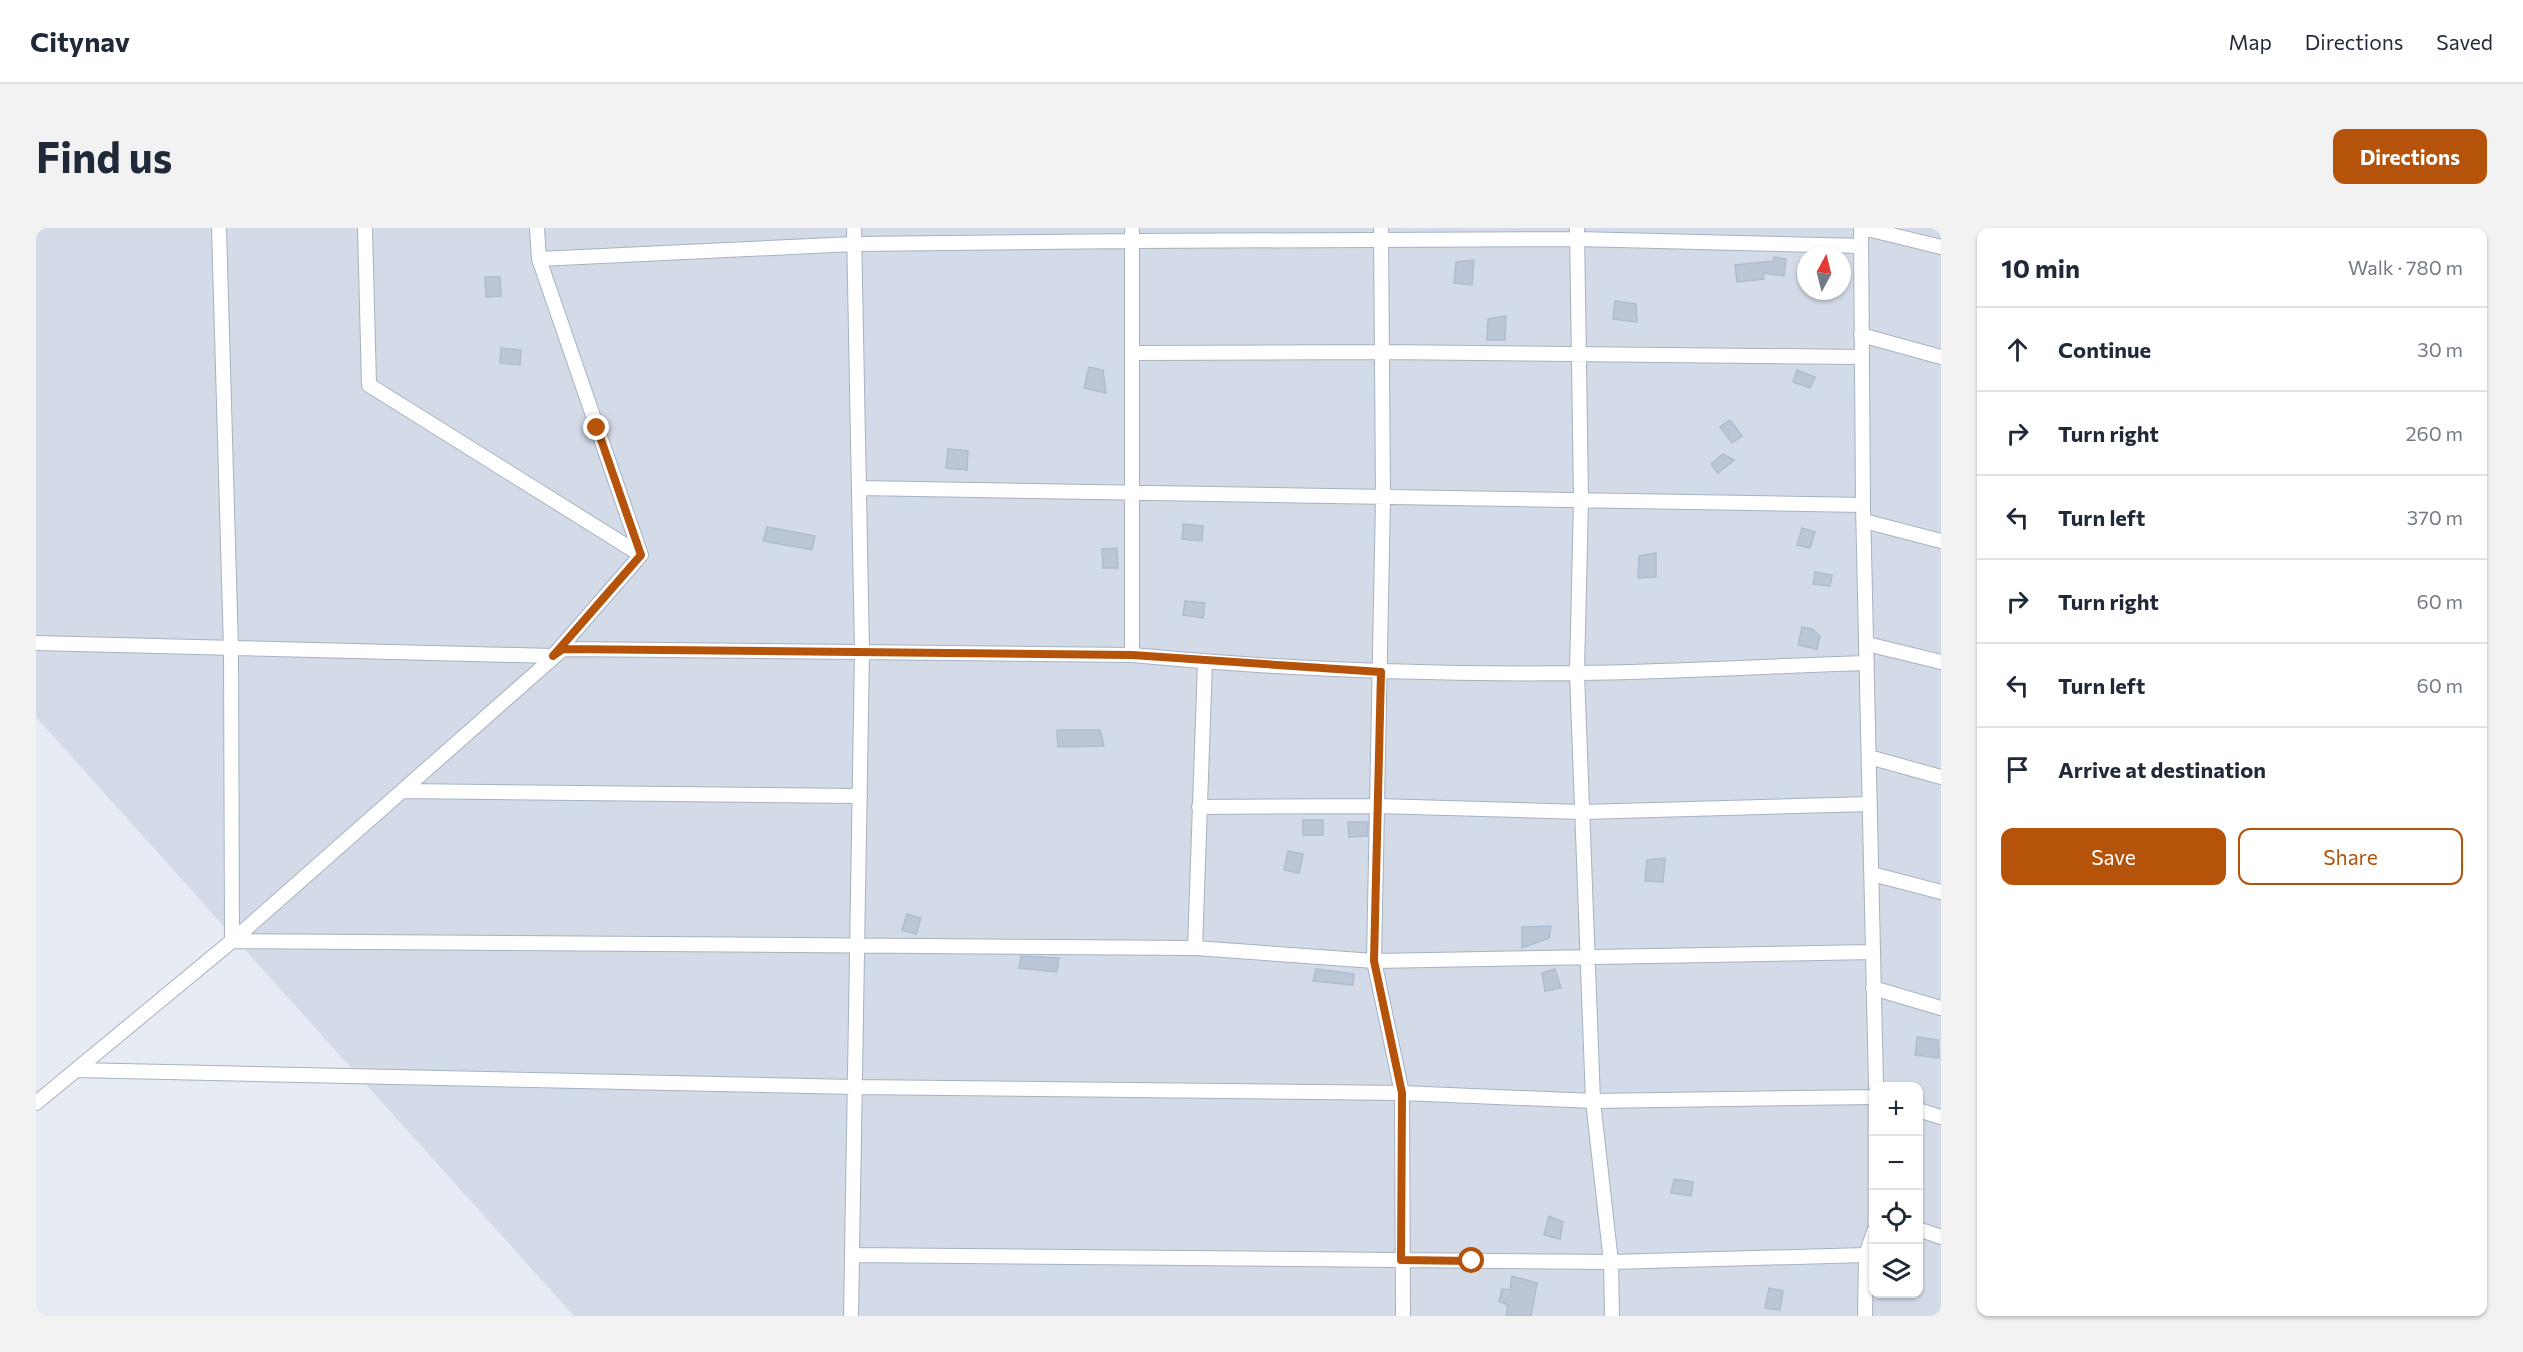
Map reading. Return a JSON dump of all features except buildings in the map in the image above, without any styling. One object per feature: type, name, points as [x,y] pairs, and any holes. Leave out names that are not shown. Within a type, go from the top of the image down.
[{"type":"street","points":[[219,228],[231,650],[232,942]]},
{"type":"street","points":[[365,228],[369,385],[641,555]]},
{"type":"street","points":[[537,228],[539,259],[641,555]]},
{"type":"street","points":[[851,1316],[862,652],[854,228]]},
{"type":"street","points":[[1876,1082],[1863,504],[1862,228],[1941,247]]},
{"type":"street","points":[[539,259],[1132,234],[1577,234],[1861,246]]},
{"type":"street","points":[[1132,234],[1132,655]]},
{"type":"street","points":[[1381,234],[1383,498],[1374,961],[1402,1093],[1403,1316]]},
{"type":"street","points":[[1577,234],[1581,499],[1577,673],[1593,1101],[1611,1262],[1612,1316]]},
{"type":"street","points":[[1861,335],[1941,357]]},
{"type":"street","points":[[1133,353],[1577,353],[1862,357]]},
{"type":"street","points":[[859,488],[1863,504]]},
{"type":"street","points":[[1864,521],[1941,541]]},
{"type":"street","points":[[553,656],[641,555]]},
{"type":"street","points":[[36,643],[231,650],[553,656]]},
{"type":"street","points":[[1867,644],[1941,662]]},
{"type":"street","points":[[36,1103],[232,942],[563,649],[1132,655],[1205,662],[1381,672],[1577,673],[1867,663]]},
{"type":"street","points":[[1194,948],[1205,662]]},
{"type":"street","points":[[1869,757],[1941,777]]},
{"type":"street","points":[[402,791],[860,796]]},
{"type":"street","points":[[1199,807],[1377,806],[1582,812],[1870,804]]},
{"type":"street","points":[[1872,874],[1941,892]]},
{"type":"street","points":[[232,942],[1194,948],[1374,961],[1588,959],[1873,952]]},
{"type":"street","points":[[1874,988],[1941,1008]]},
{"type":"street","points":[[76,1070],[855,1087],[1402,1093],[1593,1101],[1869,1097]]},
{"type":"street","points":[[1923,1112],[1941,1117]]},
{"type":"street","points":[[1923,1231],[1941,1238]]},
{"type":"street","points":[[1865,1316],[1866,1255],[1870,1244]]},
{"type":"street","points":[[852,1255],[1611,1262],[1866,1255]]},
{"type":"shaded area","points":[[36,228],[1941,228],[1941,1316],[574,1316],[36,717]]},
{"type":"route","points":[[597,428],[641,555],[553,656],[563,649],[1132,655],[1205,662],[1381,672],[1374,961],[1402,1093],[1401,1260],[1472,1261]]}]
